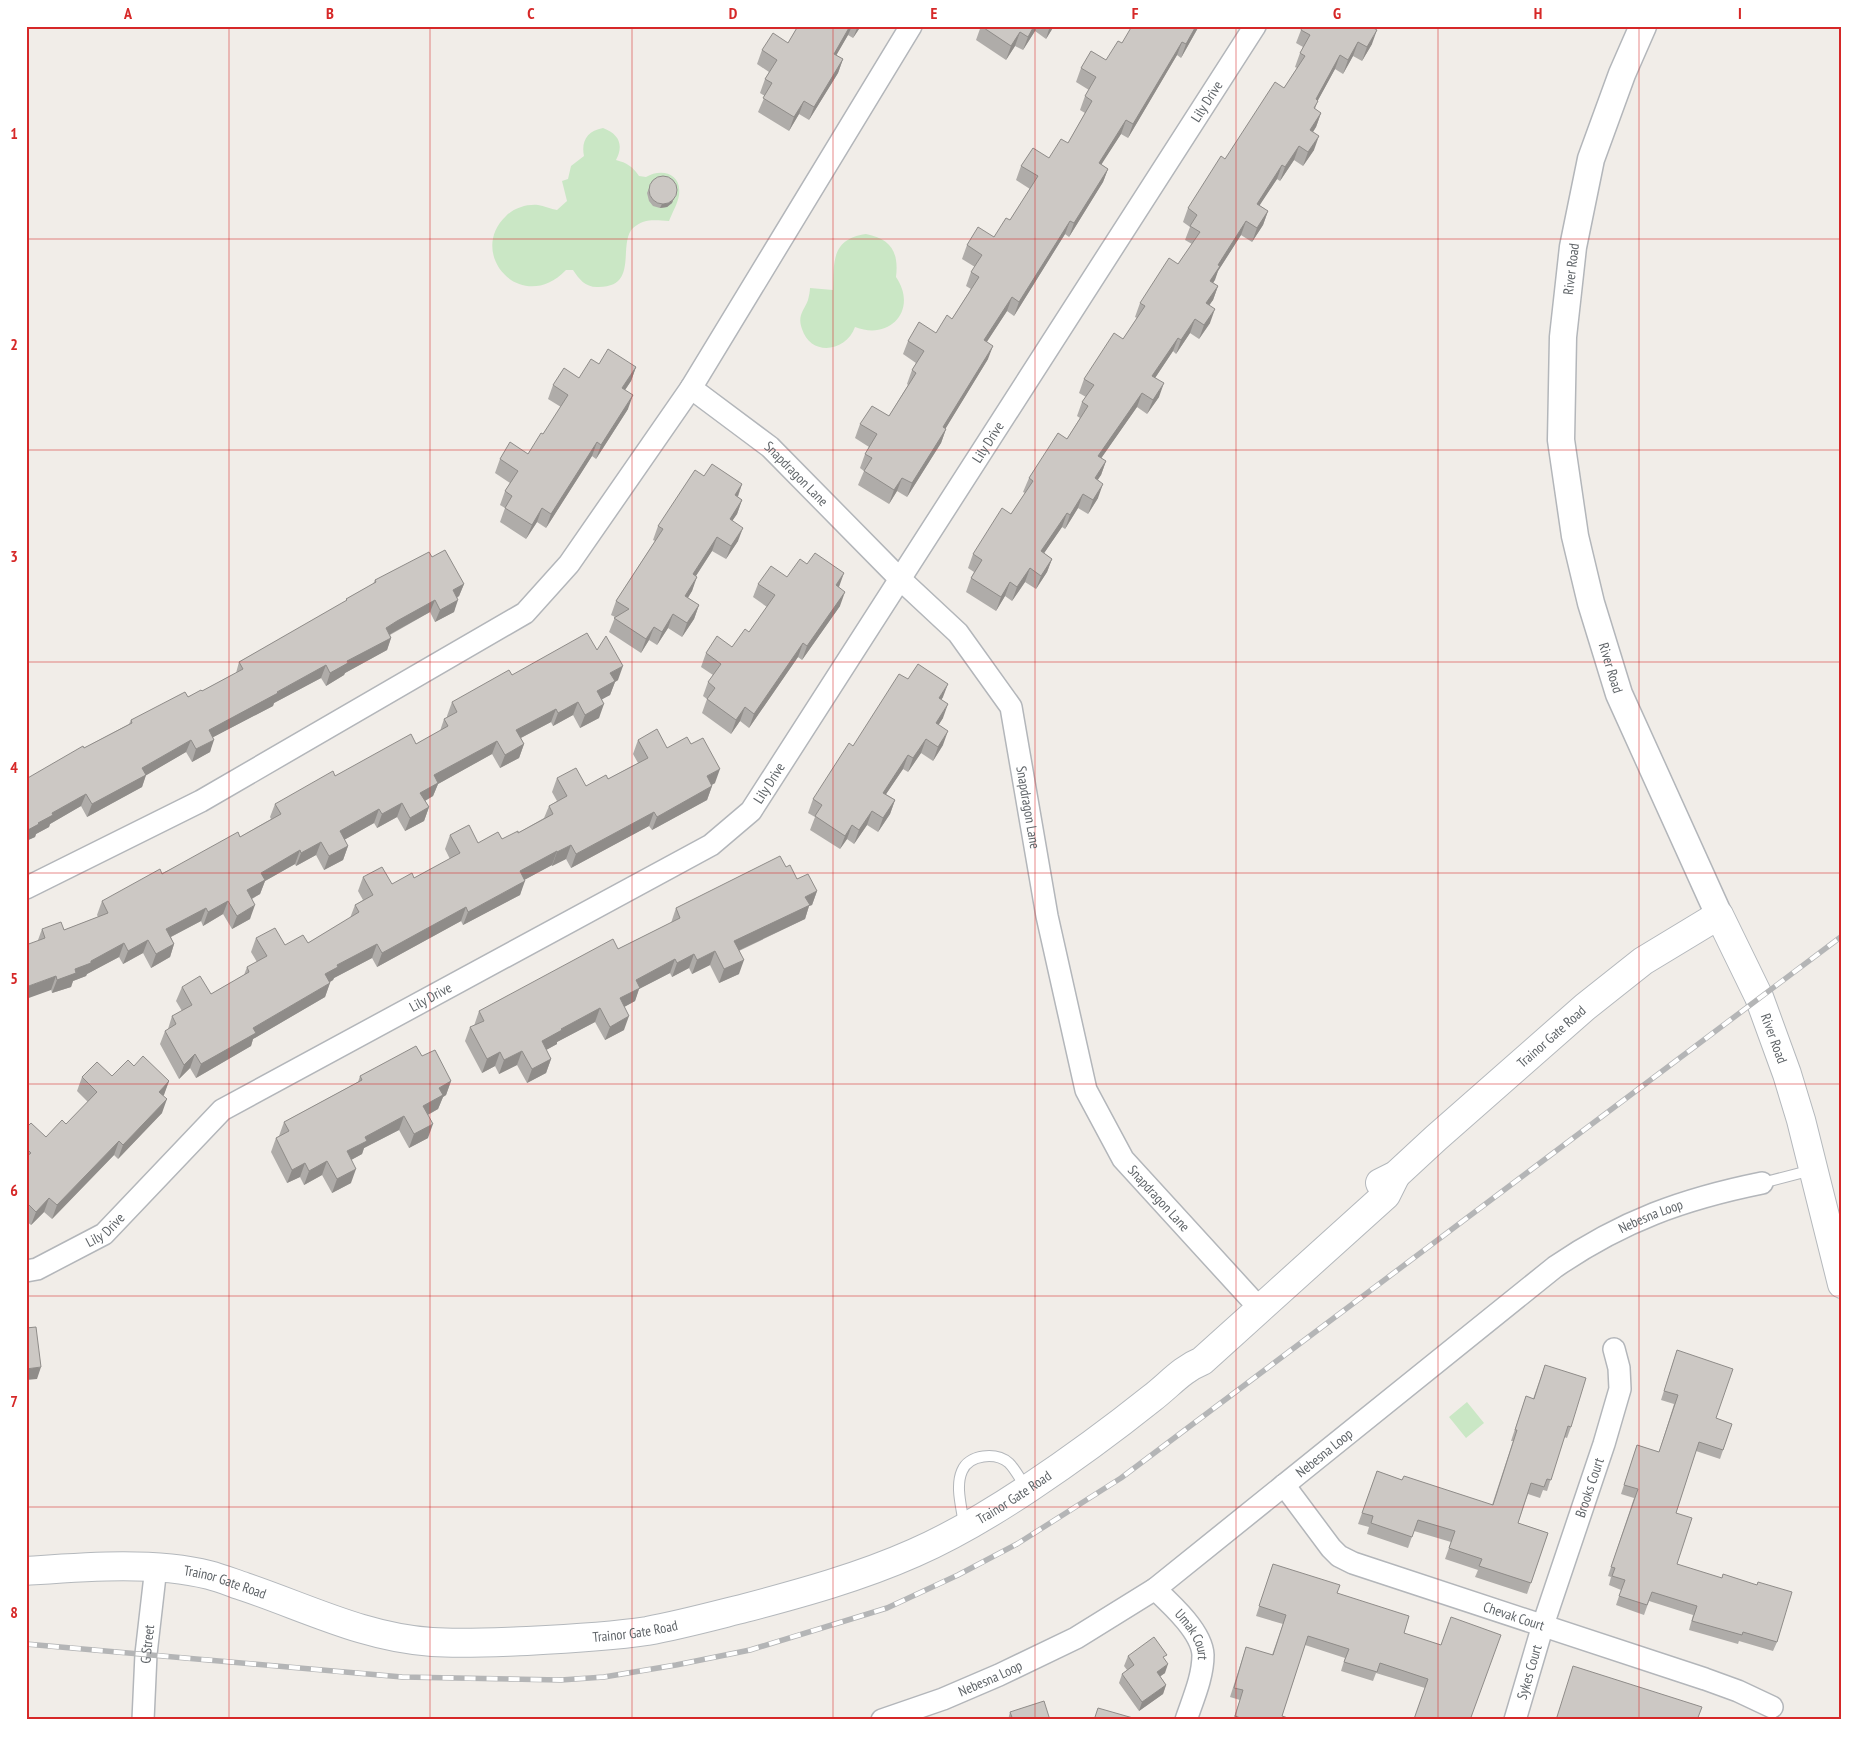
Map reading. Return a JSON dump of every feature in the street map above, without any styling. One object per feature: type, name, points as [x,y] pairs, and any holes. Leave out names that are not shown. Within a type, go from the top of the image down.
[{"type":"main road","name":"River Road","points":[[1719,915],[1759,997],[1787,1074],[1842,1284]]},
{"type":"main road","name":"Trainor Gate Road","points":[[1187,1367],[1194,1350],[1376,1184],[1396,1175],[1585,1007],[1643,961],[1719,915]]},
{"type":"main road","name":"Trainor Gate Road","points":[[26,1570],[84,1567],[156,1567],[208,1574],[270,1595],[348,1626],[388,1636],[431,1642],[481,1643],[576,1638],[647,1631],[776,1600],[851,1577],[913,1554],[965,1527],[1028,1490],[1154,1397],[1187,1367],[1202,1361],[1386,1195],[1396,1175]]},
{"type":"street","points":[[26,888],[201,801],[525,613],[569,564],[691,388],[911,26]]},
{"type":"street","name":"Lily Drive","points":[[26,1271],[38,1269],[104,1234],[222,1110],[711,845],[751,811],[1255,26]]},
{"type":"street","name":"River Road","points":[[1643,26],[1622,74],[1591,159],[1573,247],[1564,337],[1561,440],[1575,536],[1591,603],[1619,694],[1719,915]]},
{"type":"street","name":"Snapdragon Lane","points":[[691,388],[770,447],[899,578],[958,633],[1011,707],[1047,916],[1086,1090],[1123,1159],[1251,1299]]},
{"type":"street","name":"Nebesna Loop","points":[[882,1720],[943,1699],[999,1675],[1076,1638],[1155,1589],[1555,1267],[1584,1247],[1637,1220],[1684,1202],[1762,1182]]},
{"type":"street","name":"Brooks Court","points":[[1543,1625],[1604,1444],[1620,1389],[1619,1368],[1614,1349]]},
{"type":"street","name":"Chevak Court","points":[[1284,1485],[1331,1548],[1339,1556],[1353,1563],[1705,1679],[1738,1691],[1772,1707]]},
{"type":"street","name":"G Street","points":[[143,1720],[146,1654],[156,1567]]},
{"type":"street","name":"Umak Court","points":[[1155,1589],[1170,1603],[1192,1629],[1201,1646],[1203,1655],[1200,1678],[1186,1720]]},
{"type":"street","name":"Sykes Court","points":[[1515,1720],[1543,1625]]},
{"type":"lane","points":[[1762,1182],[1813,1170]]},
{"type":"lane","points":[[965,1527],[959,1486],[962,1470],[974,1458],[992,1455],[1008,1463],[1028,1490]]},
{"type":"green space","points":[[603,128],[613,133],[620,145],[616,160],[629,165],[639,176],[646,177],[652,174],[664,173],[674,177],[679,188],[679,195],[669,221],[646,221],[633,228],[627,244],[623,273],[619,280],[610,285],[589,286],[573,270],[566,270],[549,282],[532,286],[517,283],[504,274],[496,262],[492,247],[495,231],[509,213],[517,209],[525,206],[540,205],[557,210],[567,201],[562,181],[568,179],[571,166],[584,156],[583,146],[586,137],[597,129]]},
{"type":"green space","points":[[866,234],[882,239],[892,248],[896,260],[896,277],[902,289],[904,300],[902,311],[890,326],[880,330],[855,327],[851,335],[837,346],[828,348],[813,344],[806,338],[800,320],[808,300],[810,288],[833,290],[835,261],[840,247],[846,241]]},
{"type":"green space","points":[[1467,1402],[1484,1423],[1466,1438],[1449,1417]]},
{"type":"building","points":[[798,26],[850,26],[834,54],[843,59],[814,107],[804,101],[794,117],[763,98],[772,83],[765,79],[777,60],[762,50],[773,33],[788,43]]},
{"type":"building","points":[[981,26],[1034,26],[1028,37],[1020,32],[1011,46]]},
{"type":"building","points":[[1132,26],[1196,26],[1186,44],[1182,42],[1133,124],[1126,120],[1099,163],[1108,169],[1074,223],[1070,221],[1019,302],[1012,297],[984,340],[993,346],[943,427],[946,429],[912,483],[902,478],[894,490],[864,471],[872,458],[865,454],[877,434],[860,424],[872,406],[889,416],[916,373],[912,370],[924,351],[908,341],[919,322],[936,333],[947,315],[952,319],[979,277],[971,272],[982,255],[967,245],[978,227],[994,237],[1006,218],[1010,220],[1038,176],[1021,166],[1033,148],[1049,158],[1061,139],[1068,143],[1092,101],[1085,96],[1096,77],[1081,68],[1091,51],[1106,60],[1118,41],[1122,43]]},
{"type":"building","points":[[1303,26],[1370,26],[1377,30],[1367,47],[1358,42],[1348,60],[1340,55],[1316,99],[1318,101],[1314,108],[1321,113],[1310,130],[1319,136],[1308,152],[1299,146],[1285,167],[1282,165],[1257,204],[1268,211],[1257,228],[1246,221],[1210,281],[1218,286],[1206,303],[1215,309],[1204,325],[1195,319],[1181,340],[1178,338],[1152,376],[1164,383],[1153,400],[1142,393],[1098,456],[1106,461],[1095,478],[1103,484],[1093,500],[1083,494],[1070,515],[1067,513],[1041,551],[1052,559],[1041,576],[1030,568],[1017,587],[1010,582],[1001,597],[971,578],[982,560],[973,554],[1002,508],[1011,514],[1033,481],[1029,478],[1058,433],[1067,439],[1088,406],[1082,402],[1094,385],[1084,379],[1114,333],[1123,339],[1145,306],[1140,303],[1169,258],[1178,264],[1200,232],[1190,226],[1197,215],[1188,208],[1221,156],[1225,159],[1275,82],[1284,88],[1305,56],[1300,53],[1310,35],[1301,30]]},
{"type":"building","points":[[663,176],[673,180],[677,190],[673,200],[663,204],[653,200],[649,190],[653,180]]},
{"type":"building","points":[[608,349],[636,367],[622,388],[633,395],[601,445],[597,442],[551,514],[542,508],[532,525],[505,508],[512,496],[505,491],[518,471],[500,459],[510,442],[528,454],[541,433],[543,434],[568,395],[553,385],[564,368],[579,378],[591,359],[599,364]]},
{"type":"building","points":[[712,464],[742,484],[735,495],[742,500],[730,519],[743,528],[731,546],[717,537],[693,574],[697,577],[685,596],[699,605],[687,623],[673,614],[662,632],[654,627],[646,639],[614,618],[629,609],[616,601],[663,529],[658,526],[695,470],[704,476]]},
{"type":"building","points":[[445,550],[464,584],[453,590],[458,600],[440,610],[435,600],[386,628],[391,638],[347,661],[348,663],[330,673],[326,665],[209,730],[214,740],[196,749],[191,740],[142,768],[146,775],[92,804],[86,794],[52,813],[53,815],[26,831],[26,779],[83,746],[84,748],[132,723],[131,720],[185,692],[188,697],[243,669],[239,662],[347,600],[376,582],[375,580],[429,552],[432,557]]},
{"type":"building","points":[[815,553],[844,573],[836,585],[845,592],[807,646],[803,643],[754,714],[745,707],[736,720],[707,699],[715,688],[708,682],[721,664],[706,653],[717,636],[732,647],[745,629],[749,632],[775,595],[758,584],[771,566],[787,577],[800,559],[807,564]]},
{"type":"building","points":[[587,633],[597,650],[606,636],[623,666],[610,673],[615,681],[597,691],[604,704],[585,715],[578,702],[558,713],[556,709],[516,730],[524,744],[505,755],[497,741],[434,775],[438,783],[420,793],[429,807],[410,818],[402,803],[382,814],[379,809],[340,831],[348,846],[329,856],[321,842],[301,853],[300,850],[261,873],[265,880],[247,890],[255,905],[237,916],[228,901],[208,912],[206,908],[166,929],[174,944],[156,954],[148,940],[128,951],[124,943],[91,961],[91,963],[75,969],[76,973],[57,980],[56,976],[26,987],[26,945],[45,938],[42,929],[61,922],[64,930],[108,913],[102,901],[160,869],[162,874],[238,832],[240,837],[281,814],[275,804],[333,771],[335,776],[411,734],[416,744],[448,726],[444,719],[457,712],[452,702],[509,670],[512,675]]},
{"type":"building","points":[[918,664],[948,684],[939,698],[948,704],[936,723],[948,731],[938,747],[926,739],[913,758],[908,755],[883,793],[895,800],[883,818],[872,811],[859,830],[852,825],[845,836],[815,816],[822,805],[813,799],[849,743],[853,746],[899,674],[908,679]]},
{"type":"building","points":[[657,729],[667,748],[687,737],[691,744],[703,738],[720,769],[707,776],[712,786],[657,817],[654,812],[576,854],[571,845],[557,851],[520,871],[525,881],[468,912],[466,907],[382,953],[377,944],[337,965],[338,967],[325,974],[330,983],[253,1028],[256,1033],[201,1064],[195,1054],[184,1065],[165,1031],[176,1024],[172,1016],[192,1005],[182,987],[200,976],[211,994],[249,972],[247,967],[267,956],[256,938],[275,928],[285,945],[303,935],[308,943],[359,912],[355,905],[373,895],[363,877],[382,867],[392,884],[412,873],[414,878],[460,853],[450,835],[469,825],[478,843],[498,832],[502,839],[518,831],[518,833],[553,814],[549,806],[567,796],[557,778],[576,768],[586,786],[606,775],[608,779],[648,758],[638,740]]},
{"type":"building","points":[[780,856],[786,867],[790,865],[797,879],[808,874],[817,891],[805,897],[810,905],[734,941],[744,960],[724,969],[715,951],[697,960],[694,954],[677,963],[675,959],[636,980],[640,988],[620,998],[629,1016],[610,1027],[600,1008],[542,1041],[551,1059],[532,1069],[522,1051],[504,1060],[500,1052],[487,1059],[470,1027],[484,1021],[479,1011],[613,939],[618,949],[680,918],[676,908]]},
{"type":"building","points":[[416,1046],[422,1056],[435,1050],[451,1081],[439,1088],[443,1095],[423,1106],[433,1124],[414,1134],[404,1116],[365,1137],[367,1141],[347,1151],[356,1169],[337,1179],[327,1161],[309,1171],[305,1163],[292,1170],[276,1138],[289,1131],[284,1122],[362,1080],[360,1076]]},
{"type":"building","points":[[143,1056],[169,1081],[159,1092],[167,1099],[123,1145],[119,1141],[57,1205],[49,1198],[36,1212],[26,1202],[26,1157],[31,1153],[26,1148],[26,1128],[31,1123],[46,1137],[62,1120],[66,1124],[97,1092],[82,1077],[97,1062],[112,1076],[128,1060],[134,1066]]},
{"type":"building","points":[[36,1327],[41,1367],[26,1369],[26,1328]]},
{"type":"building","points":[[1677,1350],[1733,1369],[1716,1418],[1732,1424],[1723,1450],[1699,1442],[1676,1513],[1692,1518],[1677,1564],[1722,1578],[1723,1574],[1757,1585],[1758,1582],[1792,1592],[1777,1642],[1743,1632],[1742,1635],[1692,1621],[1697,1606],[1652,1592],[1647,1605],[1619,1596],[1625,1580],[1612,1576],[1615,1568],[1611,1567],[1638,1489],[1624,1485],[1637,1445],[1659,1452],[1678,1395],[1664,1391]]},
{"type":"building","points":[[1545,1365],[1586,1378],[1571,1427],[1568,1426],[1551,1480],[1547,1479],[1544,1487],[1531,1483],[1518,1523],[1548,1533],[1531,1583],[1479,1566],[1482,1559],[1449,1548],[1455,1531],[1418,1520],[1412,1537],[1371,1523],[1373,1516],[1362,1513],[1377,1471],[1402,1480],[1404,1476],[1493,1505],[1526,1396],[1534,1399]]},
{"type":"building","points":[[1273,1564],[1340,1585],[1337,1593],[1409,1616],[1404,1633],[1441,1645],[1451,1617],[1501,1635],[1470,1720],[1414,1719],[1428,1679],[1380,1663],[1377,1672],[1344,1662],[1349,1649],[1308,1636],[1282,1716],[1294,1720],[1246,1720],[1235,1716],[1243,1690],[1234,1688],[1246,1647],[1273,1655],[1286,1615],[1259,1606]]},
{"type":"building","points":[[1154,1637],[1167,1655],[1163,1657],[1168,1664],[1157,1672],[1166,1685],[1142,1702],[1122,1674],[1134,1665],[1128,1656]]},
{"type":"building","points":[[1573,1666],[1702,1707],[1697,1720],[1556,1720]]},
{"type":"building","points":[[1044,1701],[1050,1720],[1013,1720],[1010,1712]]},
{"type":"building","points":[[1098,1708],[1140,1720],[1094,1720]]},
{"type":"railway","points":[[26,1644],[402,1677],[561,1680],[604,1677],[750,1650],[887,1608],[958,1575],[1017,1544],[1121,1478],[1842,936]]}]
